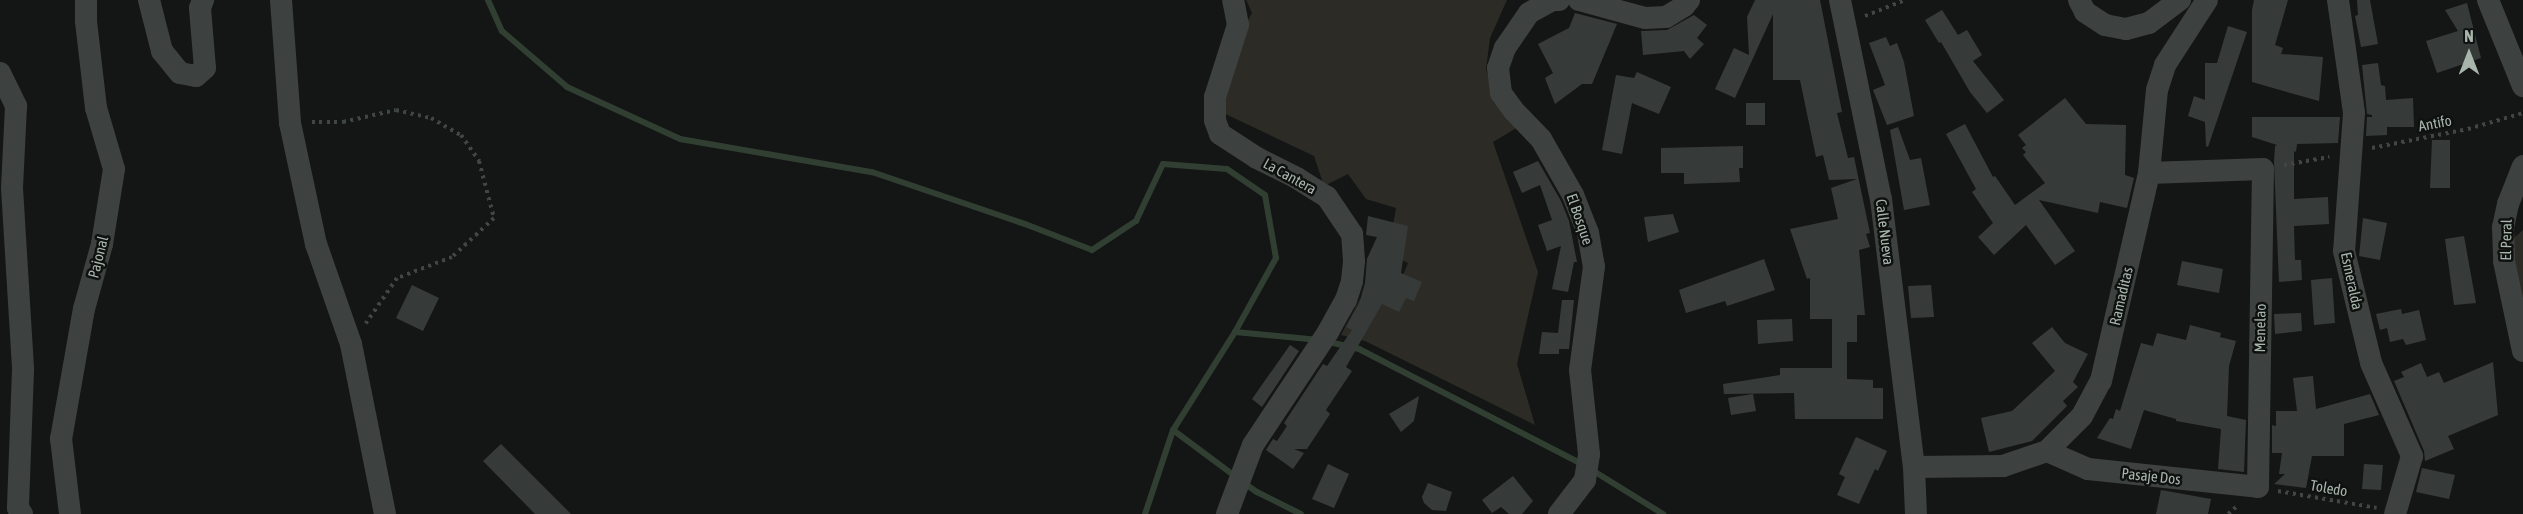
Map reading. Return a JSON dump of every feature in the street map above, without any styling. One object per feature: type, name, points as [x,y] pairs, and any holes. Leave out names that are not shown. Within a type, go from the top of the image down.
[{"type":"street","name":"Pajonal","points":[[70,514],[61,439],[84,309],[102,244],[114,169],[96,108],[86,21],[86,0]]},
{"type":"street","points":[[149,0],[162,51],[180,73],[196,76],[205,68],[200,8],[203,0]]},
{"type":"street","points":[[281,0],[290,123],[316,244],[351,344],[386,514]]},
{"type":"street","name":"La Cantera","points":[[1227,514],[1253,445],[1328,332],[1346,300],[1352,281],[1354,261],[1352,234],[1327,197],[1297,178],[1257,158],[1220,134],[1215,120],[1215,97],[1238,25],[1233,0]]},
{"type":"street","name":"El Bosque","points":[[1559,0],[1552,0],[1529,13],[1505,48],[1498,68],[1501,93],[1514,111],[1541,139],[1573,195],[1588,233],[1593,267],[1580,370],[1589,454],[1585,480],[1559,514]]},
{"type":"street","points":[[1579,0],[1645,18],[1666,17],[1684,6],[1689,0]]},
{"type":"street","name":"Calle Nueva","points":[[1840,0],[1881,199],[1914,467],[1916,514]]},
{"type":"street","points":[[2079,0],[2085,12],[2105,25],[2126,29],[2149,22],[2180,0]]},
{"type":"street","name":"Ramaditas","points":[[1914,467],[2003,466],[2047,451],[2082,416],[2101,381],[2150,173],[2157,90],[2165,65],[2207,0]]},
{"type":"street","name":"Esmeralda","points":[[2338,0],[2354,113],[2344,251],[2371,363],[2412,456],[2395,513]]},
{"type":"street","points":[[2488,0],[2523,86]]},
{"type":"street","points":[[0,74],[16,106],[12,188],[23,370],[18,508],[22,514]]},
{"type":"street","name":"El Peral","points":[[2523,166],[2508,204],[2504,227],[2504,261],[2523,351]]},
{"type":"street","points":[[2150,173],[2263,169]]},
{"type":"street","name":"Menelao","points":[[2258,487],[2263,169]]},
{"type":"street","name":"Pasaje Dos","points":[[2047,451],[2088,469],[2258,487]]},
{"type":"path","points":[[1845,24],[1905,0]]},
{"type":"path","points":[[290,123],[343,122],[396,110],[431,118],[461,135],[480,161],[494,218],[452,257],[397,278],[351,344]]},
{"type":"path","name":"Antifo","points":[[2351,152],[2468,129],[2523,113]]},
{"type":"path","points":[[2263,169],[2351,152]]},
{"type":"path","name":"Toledo","points":[[2258,487],[2395,513]]},
{"type":"shaded area","points":[[1246,0],[1507,0],[1490,38],[1486,69],[1493,96],[1518,127],[1493,142],[1538,272],[1517,364],[1535,425],[1365,341],[1341,335],[1360,299],[1380,305],[1394,296],[1408,263],[1388,253],[1396,208],[1366,199],[1348,174],[1324,186],[1314,156],[1217,110],[1224,63],[1252,13]]},
{"type":"shaded area","points":[[2523,230],[2523,324],[2507,244]]},
{"type":"building","points":[[1755,0],[1820,0],[1842,112],[1837,113],[1848,158],[1854,157],[1870,233],[1866,234],[1870,247],[1859,250],[1865,315],[1857,315],[1857,342],[1847,342],[1847,379],[1873,380],[1873,388],[1883,388],[1883,419],[1795,419],[1794,393],[1724,394],[1723,384],[1780,375],[1780,368],[1832,368],[1832,319],[1810,319],[1810,278],[1807,279],[1790,229],[1838,219],[1831,188],[1857,179],[1829,180],[1823,155],[1816,157],[1800,80],[1773,80],[1773,14],[1735,98],[1715,89],[1734,48],[1749,55],[1747,17]]},
{"type":"building","points":[[2254,0],[2288,0],[2275,45],[2283,48],[2281,54],[2323,57],[2319,101],[2252,82]]},
{"type":"building","points":[[2357,0],[2370,0],[2378,44],[2361,47],[2355,16],[2358,15]]},
{"type":"building","points":[[2467,3],[2481,58],[2437,73],[2426,41],[2458,31],[2445,10]]},
{"type":"building","points":[[1942,10],[1958,35],[1967,30],[1982,55],[1973,61],[2004,100],[1987,113],[1970,92],[1941,42],[1939,43],[1925,20]]},
{"type":"building","points":[[1575,13],[1617,24],[1592,84],[1582,84],[1555,104],[1545,78],[1553,73],[1538,44],[1569,28]]},
{"type":"building","points":[[1694,15],[1707,25],[1697,38],[1704,44],[1690,59],[1684,51],[1643,55],[1641,31],[1667,30]]},
{"type":"building","points":[[2228,26],[2247,32],[2208,147],[2206,146],[2205,122],[2188,116],[2194,96],[2205,100],[2205,63],[2217,63]]},
{"type":"building","points":[[1886,37],[1890,46],[1897,43],[1904,62],[1914,116],[1887,125],[1873,90],[1885,85],[1869,43]]},
{"type":"building","points":[[2378,63],[2381,85],[2385,86],[2386,100],[2413,98],[2414,127],[2387,127],[2387,135],[2366,136],[2367,117],[2372,117],[2372,115],[2367,114],[2362,65]]},
{"type":"building","points":[[1637,72],[1671,87],[1659,114],[1632,103],[1622,154],[1602,150],[1616,75],[1634,78]]},
{"type":"building","points":[[2065,98],[2086,124],[2126,125],[2125,175],[2134,178],[2127,208],[2100,202],[2098,213],[2039,200],[2075,251],[2055,265],[2026,225],[1994,255],[1978,237],[1993,223],[1972,192],[1976,189],[1946,134],[1965,124],[1993,177],[1995,176],[2015,205],[2045,183],[2023,155],[2026,152],[2022,148],[2026,145],[2018,135]]},
{"type":"building","points":[[1746,103],[1765,103],[1765,125],[1746,125]]},
{"type":"building","points":[[2252,117],[2340,117],[2338,143],[2297,144],[2296,152],[2294,151],[2294,199],[2328,197],[2329,224],[2294,226],[2295,260],[2301,260],[2302,280],[2279,282],[2274,162],[2277,145],[2252,137]]},
{"type":"building","points":[[1898,127],[1910,160],[1921,158],[1930,205],[1904,210],[1890,130]]},
{"type":"building","points":[[2432,140],[2450,140],[2450,188],[2430,188]]},
{"type":"building","points":[[1743,146],[1743,168],[1739,168],[1740,182],[1684,184],[1684,173],[1661,173],[1661,148]]},
{"type":"building","points":[[1538,161],[1561,201],[1569,221],[1577,262],[1574,262],[1568,292],[1552,289],[1561,246],[1547,251],[1538,225],[1552,220],[1540,185],[1522,193],[1513,172]]},
{"type":"building","points":[[1673,214],[1679,232],[1648,242],[1644,217]]},
{"type":"building","points":[[1368,216],[1408,226],[1401,273],[1422,282],[1414,301],[1406,298],[1399,312],[1382,304],[1346,367],[1352,371],[1326,410],[1330,414],[1307,449],[1294,449],[1304,453],[1293,469],[1266,450],[1273,439],[1277,441],[1287,426],[1284,423],[1323,364],[1327,366],[1352,330],[1346,327],[1359,304],[1365,283],[1367,259],[1377,237],[1366,235]]},
{"type":"building","points":[[2363,218],[2387,223],[2380,260],[2359,256]]},
{"type":"building","points":[[2464,236],[2476,303],[2454,305],[2445,239]]},
{"type":"building","points":[[1764,259],[1775,290],[1727,306],[1725,301],[1686,313],[1679,290]]},
{"type":"building","points":[[2182,261],[2223,269],[2219,293],[2177,285]]},
{"type":"building","points":[[2332,278],[2335,323],[2314,325],[2311,280]]},
{"type":"building","points":[[412,285],[439,298],[423,331],[396,318]]},
{"type":"building","points":[[1931,285],[1934,317],[1911,318],[1908,286]]},
{"type":"building","points":[[1562,300],[1574,300],[1569,349],[1559,349],[1559,354],[1539,354],[1542,332],[1558,333]]},
{"type":"building","points":[[2401,309],[2402,314],[2419,310],[2426,340],[2406,345],[2403,339],[2390,342],[2387,328],[2380,330],[2376,314]]},
{"type":"building","points":[[2301,313],[2302,331],[2275,334],[2274,314]]},
{"type":"building","points":[[1792,319],[1793,341],[1758,344],[1757,320]]},
{"type":"building","points":[[2190,325],[2221,333],[2220,337],[2236,341],[2229,366],[2227,416],[2246,420],[2244,472],[2218,469],[2221,429],[2176,421],[2176,419],[2144,410],[2131,449],[2097,438],[2110,418],[2113,419],[2116,409],[2120,411],[2141,343],[2153,346],[2157,333],[2186,340]]},
{"type":"building","points":[[2052,327],[2065,343],[2088,354],[2073,382],[2078,387],[2063,401],[2067,406],[2032,441],[1989,452],[1981,418],[2012,411],[2055,371],[2032,343]]},
{"type":"building","points":[[1290,345],[1299,351],[1262,407],[1252,399]]},
{"type":"building","points":[[2493,362],[2498,415],[2448,436],[2454,449],[2425,461],[2424,451],[2394,381],[2404,377],[2401,372],[2421,363],[2427,377],[2439,372],[2444,383]]},
{"type":"building","points":[[2313,376],[2316,409],[2370,394],[2379,415],[2344,424],[2344,456],[2312,456],[2306,488],[2274,484],[2285,474],[2279,474],[2282,453],[2272,453],[2272,425],[2276,426],[2276,411],[2297,411],[2293,378]]},
{"type":"building","points":[[1753,394],[1756,411],[1731,415],[1728,398]]},
{"type":"building","points":[[1419,396],[1414,421],[1401,432],[1389,414]]},
{"type":"building","points":[[1856,437],[1887,451],[1878,471],[1875,469],[1859,504],[1837,495],[1845,477],[1839,474]]},
{"type":"building","points":[[501,444],[571,514],[535,514],[483,461]]},
{"type":"building","points":[[1328,464],[1349,474],[1334,508],[1312,499]]},
{"type":"building","points":[[2364,464],[2383,465],[2381,490],[2362,489]]},
{"type":"building","points":[[2422,468],[2455,475],[2449,499],[2416,492]]},
{"type":"building","points":[[1513,476],[1533,501],[1522,514],[1509,514],[1501,507],[1492,513],[1482,500]]},
{"type":"building","points":[[1428,483],[1452,492],[1446,511],[1432,510],[1424,503],[1422,497]]},
{"type":"building","points":[[2161,490],[2211,499],[2208,514],[2156,514]]},
{"type":"waterway","points":[[488,0],[502,31],[567,87],[680,139],[872,172],[1025,224],[1092,250],[1136,221],[1163,164],[1227,169],[1265,195],[1276,258],[1235,332],[1173,430],[1145,514]]},
{"type":"waterway","points":[[1235,332],[1319,340]]},
{"type":"waterway","points":[[1329,342],[1359,349],[1584,465]]},
{"type":"waterway","points":[[1173,430],[1236,477]]},
{"type":"waterway","points":[[1592,470],[1663,514]]},
{"type":"waterway","points":[[1244,483],[1301,514]]}]
